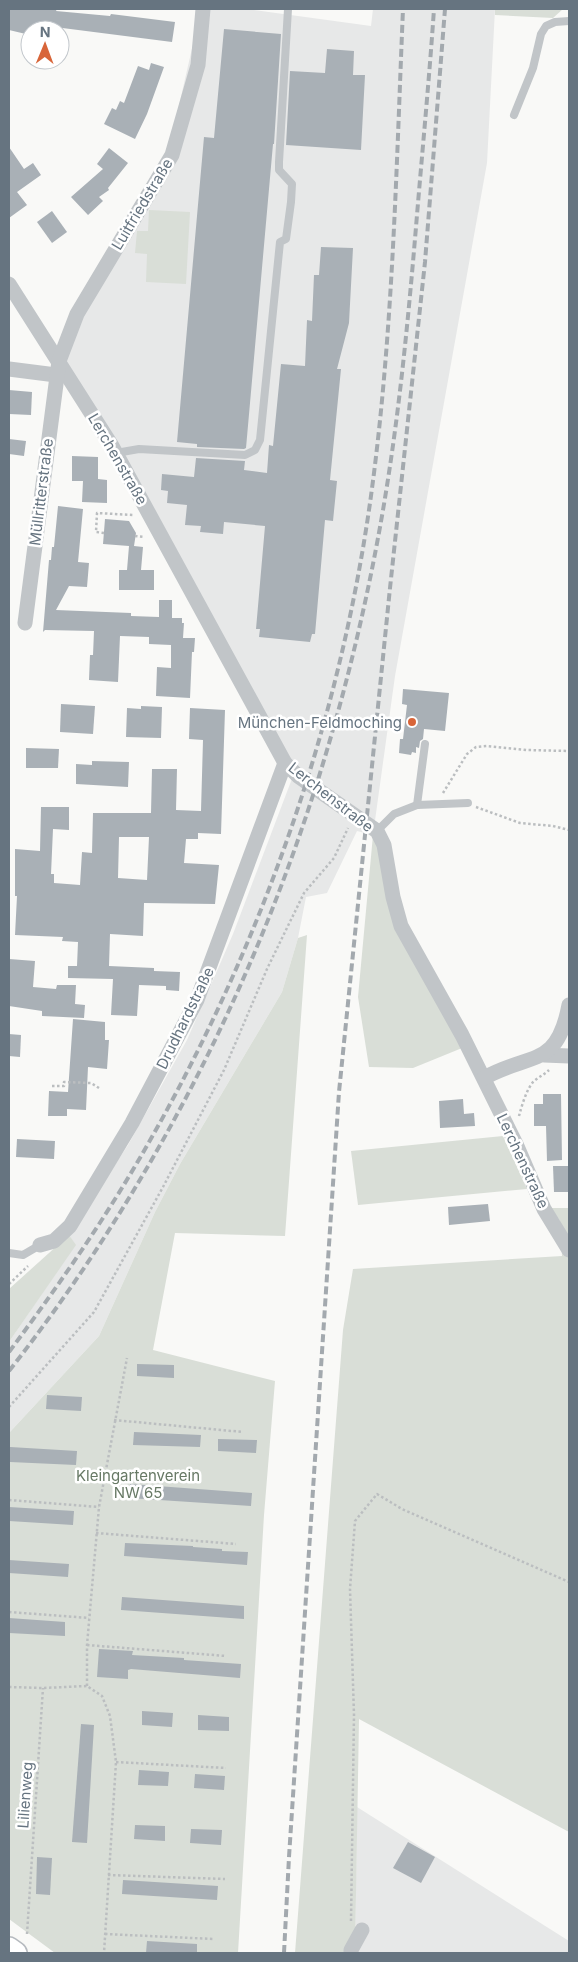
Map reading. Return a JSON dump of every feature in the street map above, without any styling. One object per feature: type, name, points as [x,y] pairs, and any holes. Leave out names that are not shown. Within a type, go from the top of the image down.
[{"type":"main road","points":[[9,1948],[16,1953]]},
{"type":"street","name":"Luitfriedstraße","points":[[58,368],[77,314],[172,155],[198,65],[203,9]]},
{"type":"street","name":"Lerchenstraße","points":[[9,284],[58,368],[116,453],[286,763],[298,776],[377,831],[384,845],[393,897],[401,926],[462,1035],[516,1144],[544,1209],[569,1250]]},
{"type":"street","points":[[9,369],[58,368]]},
{"type":"street","name":"Müllritterstraße","points":[[24,623],[58,368]]},
{"type":"street","name":"Drudhardstraße","points":[[40,1245],[54,1241],[70,1226],[132,1123],[197,1000],[286,763]]},
{"type":"street","points":[[544,1055],[554,1046],[561,1035],[569,1005]]},
{"type":"street","points":[[484,1078],[501,1069],[544,1055],[566,1056]]},
{"type":"street","points":[[351,1953],[357,1926]]},
{"type":"lane","points":[[116,453],[139,449],[245,455],[255,450],[260,440],[280,242],[286,239],[291,202],[292,184],[279,170],[288,9]]},
{"type":"lane","points":[[514,115],[533,68],[543,30],[546,26],[555,22],[569,21]]},
{"type":"lane","points":[[417,805],[425,744]]},
{"type":"lane","points":[[377,831],[394,814],[417,805],[468,803]]},
{"type":"lane","points":[[9,1252],[23,1255],[40,1245]]},
{"type":"path","points":[[104,533],[96,532],[97,513],[152,517]]},
{"type":"path","points":[[123,515],[123,520]]},
{"type":"path","points":[[441,804],[441,796],[459,766],[467,754],[476,747],[569,751]]},
{"type":"path","points":[[468,803],[520,823],[553,826],[569,830]]},
{"type":"path","points":[[9,1407],[57,1355],[99,1304],[159,1196],[224,1070],[267,969],[304,893],[334,858],[353,815]]},
{"type":"path","points":[[518,1119],[523,1102],[534,1082],[566,1056]]},
{"type":"path","points":[[52,1086],[64,1086],[64,1082],[92,1083],[99,1088]]},
{"type":"path","points":[[87,1686],[89,1618],[99,1506],[127,1358]]},
{"type":"path","points":[[114,1420],[243,1432]]},
{"type":"path","points":[[357,1926],[350,1589],[355,1522],[377,1494],[402,1509],[569,1582]]},
{"type":"path","points":[[9,1500],[99,1506]]},
{"type":"path","points":[[96,1534],[236,1544]]},
{"type":"path","points":[[9,1612],[89,1618]]},
{"type":"path","points":[[88,1645],[226,1656]]},
{"type":"path","points":[[9,1687],[87,1686],[102,1696],[110,1716],[116,1762],[104,1953]]},
{"type":"path","name":"Lilienweg","points":[[27,1934],[43,1688]]},
{"type":"path","points":[[116,1762],[226,1768]]},
{"type":"path","points":[[108,1875],[225,1879]]},
{"type":"path","points":[[105,1934],[214,1938]]},
{"type":"shaded area","points":[[201,9],[246,9],[371,26],[373,9],[495,9],[487,163],[395,676],[373,835],[357,831],[327,893],[306,897],[298,938],[282,992],[180,1164],[155,1212],[99,1336],[9,1433],[9,1342],[75,1245],[69,1235],[128,1145],[187,1040],[233,934],[293,776],[55,352],[169,149]]},
{"type":"shaded area","points":[[357,1807],[569,1941],[569,1953],[355,1953]]},
{"type":"green space","points":[[495,9],[563,9],[553,18],[495,15]]},
{"type":"green space","points":[[149,210],[190,212],[186,284],[146,282],[147,254],[135,253],[137,231],[148,231]]},
{"type":"green space","points":[[373,835],[382,838],[397,919],[467,1046],[413,1068],[369,1067],[358,997]]},
{"type":"green space","name":"Kleingartenverein NW 65","points":[[307,935],[285,1236],[175,1233],[153,1350],[275,1381],[264,1515],[238,1953],[55,1953],[9,1919],[9,1433],[99,1336],[155,1212],[180,1164],[282,992],[298,938]]},
{"type":"green space","points":[[503,1136],[527,1189],[358,1205],[351,1151]]},
{"type":"green space","points":[[551,1208],[569,1208],[569,1832],[359,1719],[355,1953],[295,1953],[343,1330],[353,1269],[562,1256],[560,1221]]},
{"type":"green space","points":[[69,1235],[76,1245],[9,1342],[9,1289]]},
{"type":"building","points":[[9,9],[57,9],[56,11],[110,16],[111,14],[175,22],[172,42],[70,29],[70,20],[20,20],[20,33],[9,30]]},
{"type":"building","points":[[224,29],[281,34],[274,144],[246,448],[244,449],[197,447],[197,444],[177,442],[204,137],[214,138]]},
{"type":"building","points":[[327,49],[354,51],[353,75],[365,75],[361,150],[286,145],[290,71],[325,73]]},
{"type":"building","points":[[151,63],[164,67],[147,114],[135,139],[104,124],[112,108],[116,110],[120,101],[124,103],[138,66],[149,70]]},
{"type":"building","points":[[9,147],[24,169],[33,163],[41,175],[17,192],[27,205],[9,218]]},
{"type":"building","points":[[109,148],[128,163],[108,188],[109,190],[99,197],[103,201],[88,215],[71,197],[103,169],[97,164]]},
{"type":"building","points":[[52,211],[67,232],[52,243],[37,222]]},
{"type":"building","points":[[321,247],[353,248],[349,323],[337,369],[341,369],[330,480],[337,481],[333,521],[325,520],[315,634],[312,634],[310,642],[259,637],[260,629],[256,629],[265,526],[224,522],[223,534],[200,532],[201,526],[185,525],[187,505],[167,503],[168,491],[161,490],[162,474],[194,477],[196,458],[245,461],[244,470],[267,473],[269,445],[273,446],[281,364],[305,366],[307,320],[312,321],[314,275],[319,275]]},
{"type":"building","points":[[9,390],[32,392],[31,415],[9,414]]},
{"type":"building","points":[[9,439],[26,441],[24,456],[9,454]]},
{"type":"building","points":[[72,456],[98,457],[98,479],[107,480],[107,503],[82,502],[83,481],[72,481]]},
{"type":"building","points":[[58,506],[83,509],[78,562],[89,563],[87,587],[69,586],[56,610],[131,613],[131,616],[159,617],[159,600],[172,600],[172,618],[182,618],[182,623],[184,623],[183,638],[195,638],[194,652],[192,652],[190,698],[156,696],[157,667],[171,668],[171,645],[149,644],[149,637],[120,636],[118,682],[89,680],[90,655],[93,655],[94,631],[45,630],[43,632],[49,560],[51,560],[52,547],[54,547]]},
{"type":"building","points":[[105,519],[129,521],[136,533],[134,546],[143,547],[141,570],[154,570],[154,590],[119,590],[119,570],[127,570],[129,546],[103,544]]},
{"type":"building","points":[[403,689],[449,693],[445,731],[424,729],[423,739],[420,741],[419,748],[416,747],[416,753],[412,752],[411,755],[399,753],[400,739],[403,739],[407,705],[402,704]]},
{"type":"building","points":[[61,704],[95,706],[93,734],[60,732]]},
{"type":"building","points":[[141,706],[162,707],[161,738],[126,737],[127,708],[141,709]]},
{"type":"building","points":[[190,708],[225,710],[221,834],[198,833],[198,839],[186,839],[184,863],[219,865],[215,904],[144,903],[143,936],[110,934],[109,966],[154,968],[154,971],[180,972],[179,991],[166,990],[166,986],[139,985],[137,1016],[111,1015],[113,979],[68,978],[68,966],[77,966],[78,942],[62,941],[63,937],[15,935],[17,896],[15,896],[15,849],[40,851],[41,807],[69,807],[69,830],[53,829],[51,874],[54,874],[54,883],[80,885],[82,852],[92,853],[93,813],[151,813],[152,769],[177,769],[176,810],[201,811],[203,740],[189,739]],"holes":[[[119,837],[149,837],[147,880],[118,878]]]},
{"type":"building","points":[[26,748],[59,749],[58,768],[26,768]]},
{"type":"building","points":[[92,761],[129,762],[128,787],[76,784],[76,764],[92,765]]},
{"type":"building","points":[[9,959],[35,961],[33,987],[56,989],[57,985],[76,985],[75,1004],[85,1005],[84,1018],[42,1016],[42,1011],[9,1006]]},
{"type":"building","points":[[73,1019],[105,1022],[105,1040],[109,1040],[107,1069],[88,1067],[86,1110],[67,1109],[67,1116],[48,1116],[49,1091],[68,1092]]},
{"type":"building","points":[[9,1034],[21,1035],[20,1057],[9,1056]]},
{"type":"building","points":[[543,1094],[561,1094],[562,1160],[547,1161],[546,1126],[534,1126],[534,1104],[543,1104]]},
{"type":"building","points":[[463,1099],[464,1114],[474,1113],[475,1126],[440,1128],[439,1101]]},
{"type":"building","points":[[17,1139],[55,1141],[54,1159],[16,1157]]},
{"type":"building","points":[[553,1166],[569,1166],[569,1192],[554,1192]]},
{"type":"building","points":[[488,1204],[490,1221],[449,1225],[448,1207]]},
{"type":"building","points":[[137,1364],[174,1365],[174,1378],[137,1376]]},
{"type":"building","points":[[47,1395],[82,1397],[81,1411],[46,1409]]},
{"type":"building","points":[[134,1432],[201,1435],[200,1447],[133,1445]]},
{"type":"building","points":[[218,1439],[257,1440],[256,1453],[218,1451]]},
{"type":"building","points":[[10,1447],[77,1451],[76,1465],[10,1462]]},
{"type":"building","points":[[130,1484],[252,1493],[251,1506],[129,1498]]},
{"type":"building","points":[[9,1507],[74,1511],[73,1525],[9,1521]]},
{"type":"building","points":[[125,1543],[193,1546],[222,1549],[222,1551],[248,1552],[247,1565],[124,1556]]},
{"type":"building","points":[[9,1560],[69,1564],[68,1577],[9,1573]]},
{"type":"building","points":[[122,1597],[244,1606],[244,1619],[121,1610]]},
{"type":"building","points":[[9,1618],[65,1622],[65,1636],[9,1633]]},
{"type":"building","points":[[99,1649],[133,1651],[132,1655],[241,1664],[240,1678],[131,1669],[128,1670],[128,1679],[97,1677]]},
{"type":"building","points":[[142,1711],[173,1713],[172,1727],[142,1725]]},
{"type":"building","points":[[198,1715],[229,1717],[229,1731],[198,1730]]},
{"type":"building","points":[[81,1724],[94,1725],[87,1843],[72,1842]]},
{"type":"building","points":[[139,1770],[169,1772],[168,1786],[138,1785]]},
{"type":"building","points":[[195,1774],[225,1776],[224,1790],[194,1788]]},
{"type":"building","points":[[135,1825],[165,1826],[165,1841],[134,1839]]},
{"type":"building","points":[[191,1829],[222,1830],[221,1845],[190,1843]]},
{"type":"building","points":[[408,1842],[435,1857],[421,1883],[393,1868]]},
{"type":"building","points":[[37,1857],[52,1858],[50,1895],[36,1894]]},
{"type":"building","points":[[123,1880],[218,1886],[217,1900],[122,1894]]},
{"type":"building","points":[[147,1941],[197,1944],[197,1953],[146,1953]]},
{"type":"railway","points":[[9,1352],[58,1285],[105,1215],[177,1091],[217,1011],[253,930],[285,847],[312,762],[336,677],[355,590],[370,503],[378,441],[389,318],[403,9]]},
{"type":"railway","points":[[9,1371],[79,1275],[143,1175],[200,1071],[250,964],[293,854],[329,742],[360,627],[383,510],[394,439],[410,298],[434,9]]},
{"type":"railway","points":[[284,1953],[339,1092],[425,262],[445,9]]},
{"type":"place","name":"München-Feldmoching","points":[[412,722]]}]
